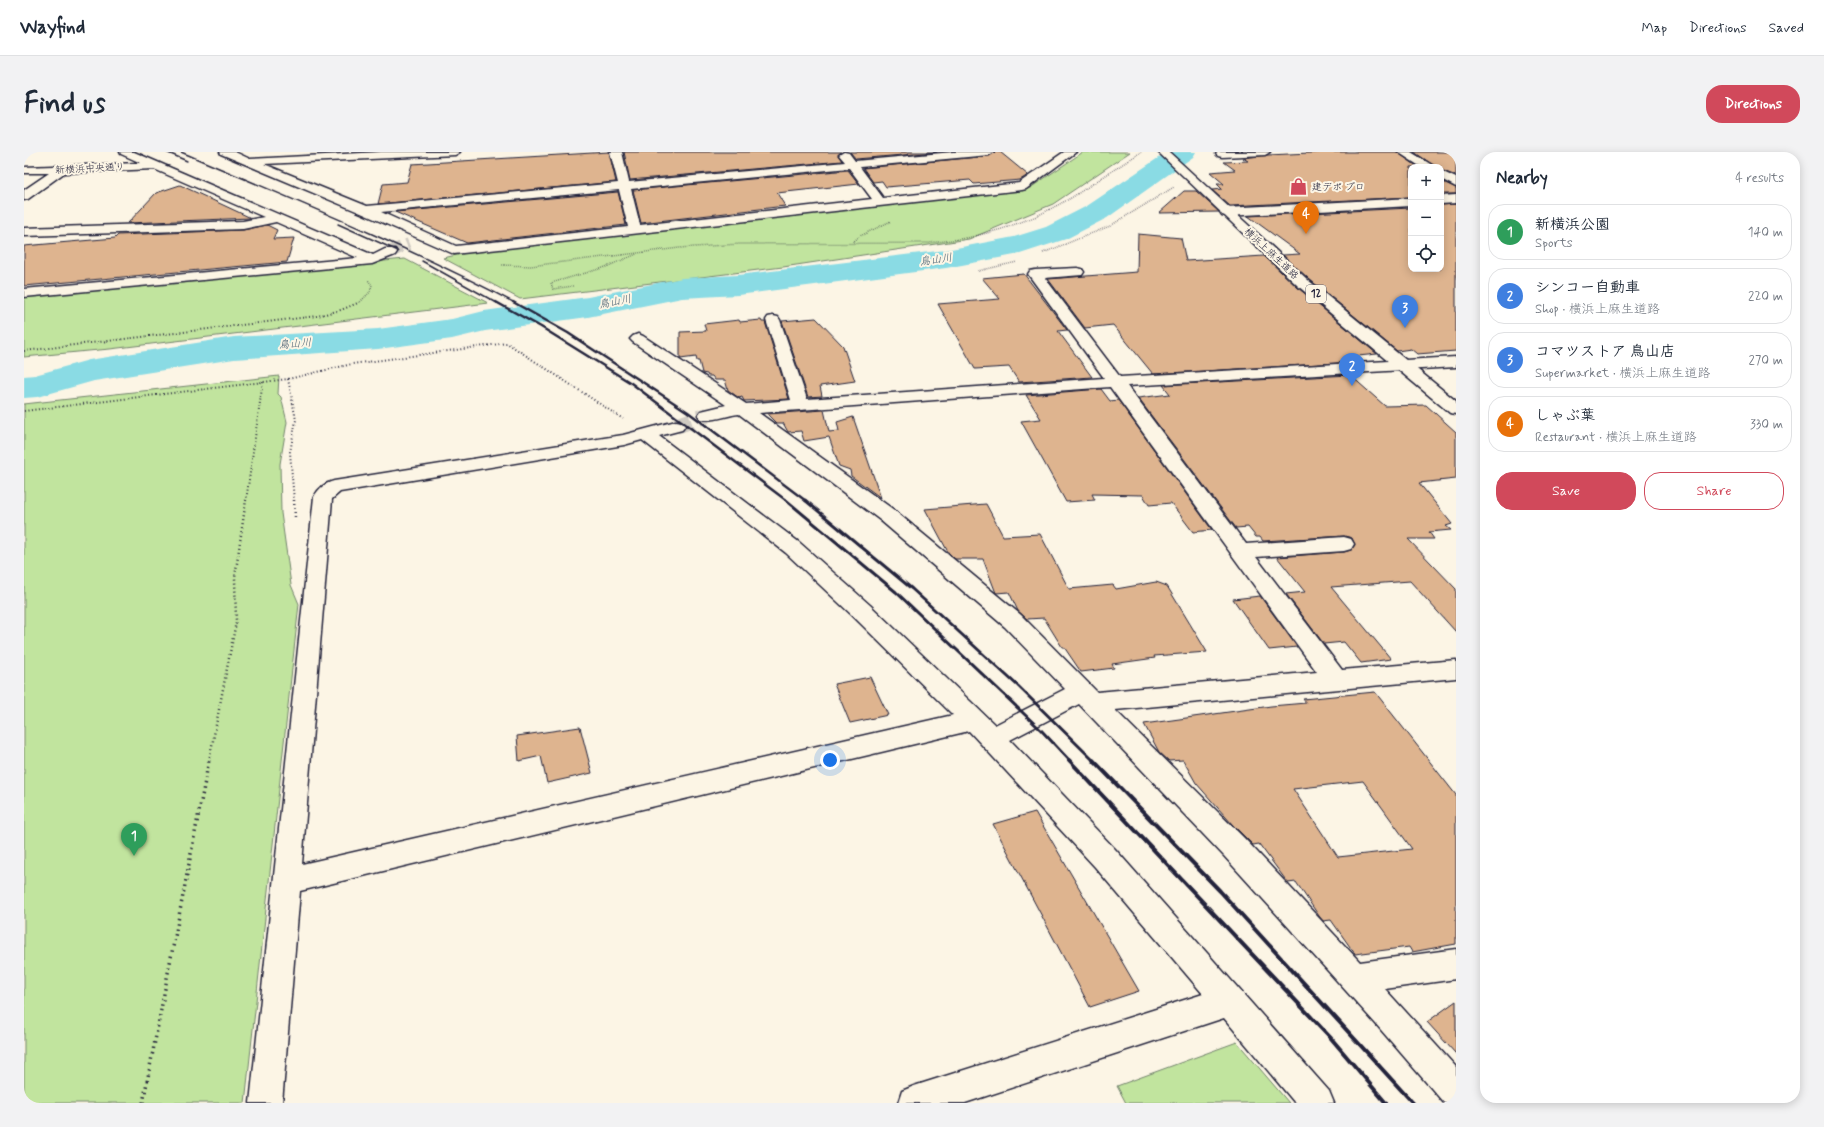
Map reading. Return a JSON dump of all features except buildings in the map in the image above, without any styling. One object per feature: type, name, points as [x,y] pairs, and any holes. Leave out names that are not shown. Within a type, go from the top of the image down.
[{"type":"street","points":[[125,152],[372,260]]},
{"type":"street","points":[[225,152],[365,210],[454,250],[1022,186],[1071,152]]},
{"type":"street","points":[[248,161],[257,152]]},
{"type":"street","points":[[248,161],[455,152]]},
{"type":"street","points":[[616,152],[635,230]]},
{"type":"street","points":[[843,152],[880,202]]},
{"type":"street","points":[[365,210],[989,152]]},
{"type":"street","name":"12","points":[[1163,152],[1186,174]]},
{"type":"street","points":[[1222,154],[1265,152]]},
{"type":"street","points":[[1403,152],[1424,164]]},
{"type":"street","name":"新横浜中央通り","points":[[24,170],[156,166]]},
{"type":"street","points":[[24,196],[61,170]]},
{"type":"street","name":"横浜上麻生道路","points":[[1186,174],[1303,283],[1456,409]]},
{"type":"street","points":[[1444,176],[1456,183]]},
{"type":"street","points":[[1444,200],[1456,199]]},
{"type":"street","points":[[1226,212],[1408,202]]},
{"type":"street","points":[[99,230],[110,217]]},
{"type":"street","points":[[24,232],[243,225],[278,218]]},
{"type":"street","points":[[409,244],[425,237]]},
{"type":"street","points":[[24,293],[372,260],[390,252]]},
{"type":"street","points":[[1077,272],[1035,274],[1117,382],[1336,680]]},
{"type":"street","points":[[773,320],[801,406]]},
{"type":"street","points":[[638,339],[743,409],[887,515],[1013,622],[1234,846],[1355,978],[1456,1092]]},
{"type":"street","points":[[707,415],[727,410],[801,406],[1117,382],[1456,362]]},
{"type":"street","points":[[266,1103],[323,497],[334,487],[624,440],[676,426]]},
{"type":"street","points":[[645,434],[794,548],[862,611],[974,720],[1105,858],[1318,1103]]},
{"type":"street","points":[[1242,551],[1344,544]]},
{"type":"street","points":[[992,738],[1087,697],[1336,680],[1456,669]]},
{"type":"street","points":[[287,881],[974,720]]},
{"type":"street","points":[[1355,978],[1456,964]]},
{"type":"street","points":[[914,1103],[1230,1001]]},
{"type":"path","points":[[501,265],[530,266],[678,248],[740,244],[929,243],[967,238],[1002,229],[1037,216],[1071,198],[1141,152]]},
{"type":"path","points":[[1040,254],[1110,226],[1186,174]]},
{"type":"path","points":[[853,243],[860,236],[891,221]]},
{"type":"path","points":[[573,286],[553,289],[551,283],[603,268],[641,252]]},
{"type":"path","points":[[24,351],[317,316],[345,309],[367,297],[372,290],[372,285],[367,279],[365,264],[372,260]]},
{"type":"path","points":[[978,271],[1020,261]]},
{"type":"path","points":[[24,411],[288,379],[352,364],[507,343],[645,434]]},
{"type":"path","points":[[288,379],[296,420],[290,452],[296,522]]},
{"type":"path","points":[[143,1103],[236,622],[235,577],[263,381]]},
{"type":"green space","points":[[1083,152],[1130,152],[1053,204],[969,239],[783,267],[520,299],[443,258],[466,253],[1030,188]]},
{"type":"green space","points":[[405,259],[488,303],[110,349],[24,357],[24,296]]},
{"type":"green space","points":[[279,376],[278,394],[281,397],[287,422],[280,464],[281,513],[291,585],[299,604],[245,1103],[24,1103],[24,404]]},
{"type":"green space","points":[[1237,1042],[1289,1103],[1126,1103],[1117,1086]]},
{"type":"waterway","name":"鳥山川","points":[[24,387],[37,386],[89,371],[234,348],[378,339],[452,329],[484,321],[588,307],[682,288],[738,285],[946,259],[1020,245],[1056,233],[1097,212],[1184,152]]},
{"type":"tunnel","points":[[390,252],[409,244]]},
{"type":"tunnel","points":[[676,426],[707,415]]},
{"type":"railway","points":[[166,152],[187,161]]},
{"type":"railway","points":[[181,152],[392,243],[515,303]]},
{"type":"railway","points":[[338,224],[396,250]]},
{"type":"railway","points":[[422,261],[497,303]]},
{"type":"railway","points":[[496,302],[541,327],[631,383],[787,501]]},
{"type":"railway","points":[[513,302],[568,333],[688,412],[806,501]]},
{"type":"railway","points":[[786,500],[896,592],[1041,730],[1070,761]]},
{"type":"railway","points":[[805,500],[912,589],[1018,686],[1093,760]]},
{"type":"railway","points":[[1069,760],[1330,1037],[1386,1103]]},
{"type":"railway","points":[[1093,760],[1220,891],[1413,1103]]},
{"type":"place","name":"建デポ プロ","points":[[1299,187]]},
{"type":"place","name":"しゃぶ葉","points":[[1306,234]]},
{"type":"place","name":"コマツストア 鳥山店","points":[[1405,328]]},
{"type":"place","name":"シンコー自動車","points":[[1352,386]]},
{"type":"place","name":"新横浜公園","points":[[134,856]]}]
